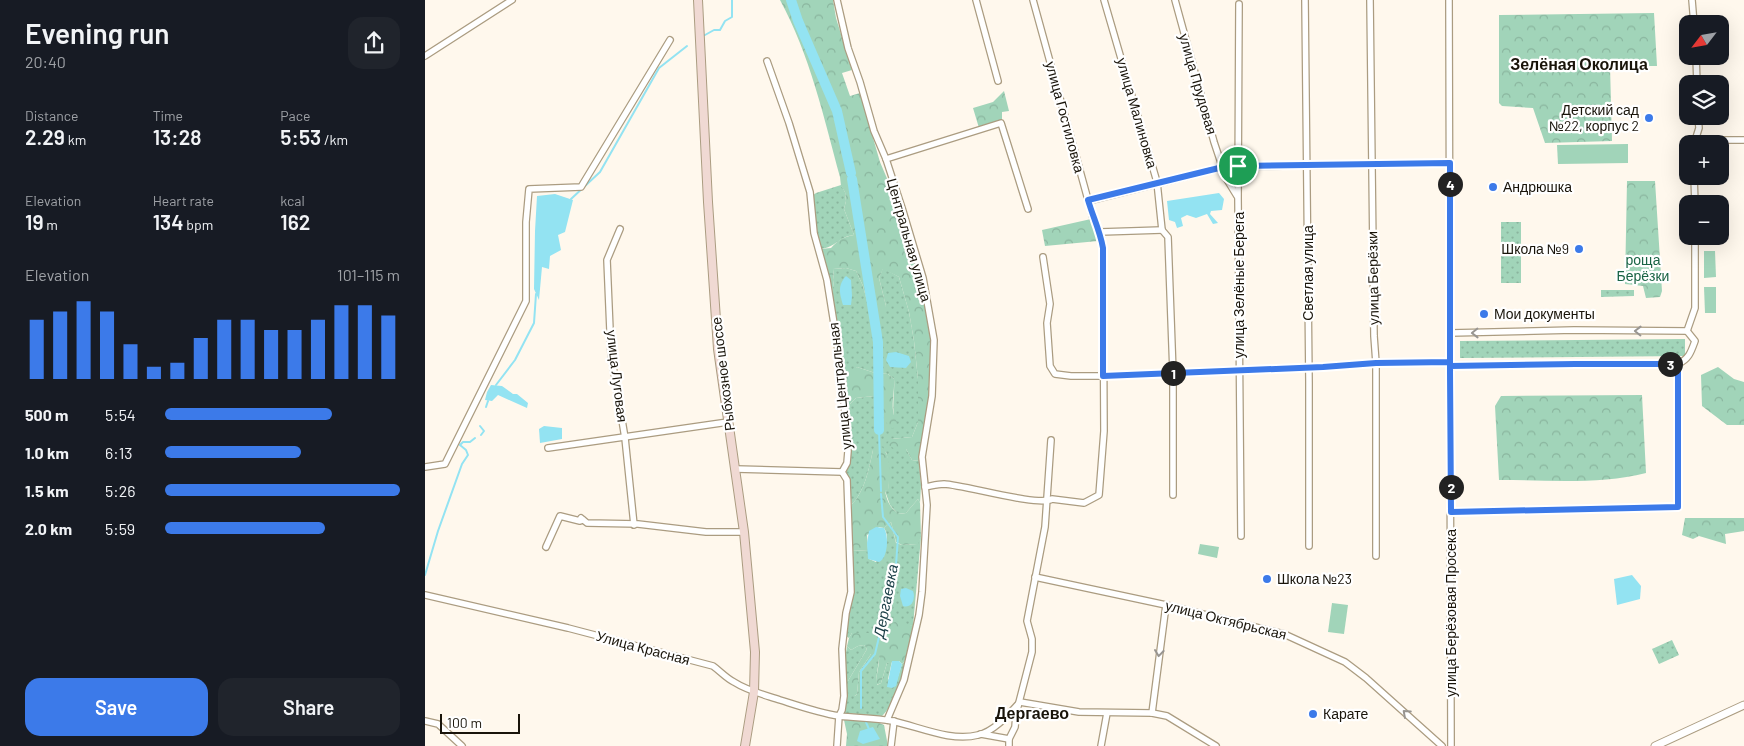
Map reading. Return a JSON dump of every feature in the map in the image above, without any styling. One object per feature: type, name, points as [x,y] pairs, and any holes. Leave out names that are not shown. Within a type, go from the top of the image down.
[{"type":"main road","name":"Рыбхозное шоссе","points":[[697,0],[708,202],[719,349],[744,532],[755,652],[754,692],[745,746]]},
{"type":"street","points":[[425,56],[512,0]]},
{"type":"street","name":"Центральная улица","points":[[837,0],[848,48],[874,131],[886,159],[923,278],[935,340],[932,396],[922,457],[927,505],[919,614],[904,680],[887,720]]},
{"type":"street","points":[[976,0],[998,81]]},
{"type":"street","name":"улица Гостиловка","points":[[1033,0],[1093,218],[1101,232]]},
{"type":"street","name":"улица Малиновка","points":[[1105,0],[1157,182],[1162,230],[1168,237],[1173,373],[1173,495]]},
{"type":"street","name":"улица Прудовая","points":[[1175,0],[1214,142],[1226,178],[1238,198]]},
{"type":"street","name":"Светлая улица","points":[[1305,0],[1309,546]]},
{"type":"street","name":"улица Берёзки","points":[[1370,0],[1374,336],[1376,363],[1376,556]]},
{"type":"street","name":"улица Берёзовая Просека","points":[[1449,0],[1451,746]]},
{"type":"street","points":[[1693,0],[1694,15]]},
{"type":"street","name":"улица Зелёные Берега","points":[[1239,4],[1238,198],[1241,536]]},
{"type":"street","points":[[425,467],[445,464],[526,301],[526,222],[529,189],[581,187],[670,40]]},
{"type":"street","name":"улица Центральная","points":[[767,61],[789,123],[810,192],[814,233],[827,280],[841,377],[848,451],[847,463],[842,472],[847,480],[851,592],[846,613],[842,648],[844,696],[839,716],[837,746]]},
{"type":"street","points":[[886,159],[1001,124],[1028,208]]},
{"type":"street","points":[[1729,141],[1744,140]]},
{"type":"street","points":[[1088,200],[1223,167],[1450,163]]},
{"type":"street","name":"улица Луговая","points":[[620,228],[607,260],[611,354],[625,438],[634,525]]},
{"type":"street","points":[[925,487],[944,484],[1048,501],[1052,499],[1084,503],[1099,495],[1104,431],[1103,248],[1101,232],[1162,230]]},
{"type":"street","points":[[1687,331],[1695,308],[1695,245]]},
{"type":"street","points":[[1043,257],[1050,304],[1047,323],[1051,369],[1055,374],[1065,376],[1103,376],[1376,363],[1678,364],[1691,354],[1695,341],[1687,331]]},
{"type":"street","points":[[1450,333],[1574,330],[1687,331]]},
{"type":"street","points":[[1451,512],[1678,507],[1678,364]]},
{"type":"street","points":[[548,448],[728,422]]},
{"type":"street","points":[[1009,746],[1009,739],[1015,727],[1016,714],[1032,652],[1032,639],[1027,621],[1045,527],[1051,440]]},
{"type":"street","points":[[736,468],[842,472]]},
{"type":"street","points":[[546,547],[560,516],[580,521],[582,519],[587,523],[634,525],[706,532],[744,532]]},
{"type":"street","name":"улица Октябрьская","points":[[1035,577],[1166,605],[1284,634],[1345,662],[1366,678],[1442,746]]},
{"type":"street","name":"Улица Красная","points":[[425,595],[568,628],[713,666],[733,682],[754,692],[814,710],[839,716],[887,720],[953,736],[968,737],[981,734]]},
{"type":"street","points":[[1151,713],[1166,605]]},
{"type":"street","points":[[1020,702],[1079,712],[1151,713],[1167,716],[1216,746]]},
{"type":"street","points":[[981,734],[1007,717],[1020,702]]},
{"type":"street","points":[[1655,746],[1744,705]]},
{"type":"street","points":[[1101,746],[1107,713]]},
{"type":"street","points":[[425,721],[438,724],[462,746]]},
{"type":"street","points":[[891,746],[894,722]]},
{"type":"street","points":[[981,734],[1009,739]]},
{"type":"green space","points":[[780,0],[833,0],[836,18],[852,70],[842,73],[850,96],[860,93],[880,162],[903,216],[913,250],[933,343],[929,402],[919,461],[912,460],[906,449],[895,449],[887,444],[891,439],[912,437],[918,422],[918,379],[914,341],[909,312],[899,277],[883,269],[879,278],[886,306],[879,317],[870,312],[863,286],[856,271],[846,268],[833,269],[832,295],[820,249],[831,248],[841,239],[854,235],[844,209],[846,201],[845,192],[841,186],[815,87],[800,43]]},
{"type":"green space","points":[[1654,13],[1657,66],[1610,66],[1612,141],[1545,143],[1533,108],[1502,106],[1499,103],[1499,15]]},
{"type":"green space","points":[[1004,91],[1009,111],[1002,112],[1002,121],[979,128],[973,108],[993,102]]},
{"type":"green space","points":[[1628,144],[1628,163],[1558,164],[1557,145]]},
{"type":"green space","name":"роща Берёзки","points":[[1627,181],[1655,181],[1662,291],[1660,297],[1646,298],[1643,286],[1625,284]]},
{"type":"green space","points":[[841,185],[845,192],[846,201],[844,209],[854,235],[820,249],[812,196]]},
{"type":"green space","points":[[1091,219],[1098,241],[1045,246],[1042,230]]},
{"type":"green space","points":[[1501,222],[1521,222],[1521,283],[1501,283]]},
{"type":"green space","points":[[1704,251],[1715,251],[1716,277],[1704,278]]},
{"type":"green space","points":[[846,268],[856,271],[863,286],[870,312],[886,306],[879,278],[883,268],[899,277],[909,312],[918,379],[918,422],[912,437],[891,439],[906,449],[912,460],[919,461],[920,503],[918,499],[906,513],[898,514],[890,505],[885,491],[889,489],[886,452],[873,450],[863,486],[852,504],[846,469],[850,404],[856,398],[874,396],[882,404],[883,415],[894,417],[894,379],[888,374],[875,373],[857,367],[845,379],[832,295],[833,269]]},
{"type":"green space","points":[[1704,287],[1716,287],[1716,313],[1705,313]]},
{"type":"green space","points":[[1601,290],[1634,290],[1634,296],[1601,297]]},
{"type":"green space","points":[[1685,339],[1685,356],[1460,358],[1460,341]]},
{"type":"green space","points":[[857,367],[875,373],[888,374],[894,379],[893,412],[897,422],[893,429],[884,418],[882,404],[874,396],[856,398],[850,404],[848,414],[846,412],[845,379],[849,371]]},
{"type":"green space","points":[[1718,367],[1734,379],[1744,382],[1744,425],[1727,425],[1702,406],[1701,375]]},
{"type":"green space","points":[[1642,395],[1646,473],[1628,477],[1591,480],[1499,480],[1495,406],[1501,396]]},
{"type":"green space","points":[[882,447],[889,462],[889,490],[885,491],[888,501],[891,507],[899,514],[906,513],[918,499],[920,503],[921,537],[918,544],[902,545],[896,542],[891,522],[884,528],[879,527],[867,535],[868,550],[851,551],[852,504],[863,486],[873,450]]},
{"type":"green space","points":[[1685,518],[1744,518],[1744,531],[1725,534],[1726,544],[1699,536],[1693,539],[1682,535]]},
{"type":"green space","points":[[891,522],[896,543],[902,545],[917,544],[921,537],[913,626],[889,623],[872,633],[852,633],[849,638],[846,636],[852,596],[851,551],[868,550],[869,559],[876,562],[887,541],[884,528]]},
{"type":"green space","points":[[1200,544],[1219,547],[1217,558],[1198,554]]},
{"type":"green space","points":[[1332,603],[1348,605],[1344,634],[1328,632]]},
{"type":"green space","points":[[898,621],[913,626],[910,646],[905,661],[902,664],[899,661],[887,663],[881,683],[876,685],[879,654],[871,654],[859,672],[857,694],[855,696],[847,692],[848,681],[867,649],[864,645],[851,650],[847,646],[852,633],[872,633],[880,627]]},
{"type":"green space","points":[[1672,640],[1679,655],[1659,664],[1652,649]]},
{"type":"green space","points":[[864,645],[867,649],[848,681],[855,696],[857,694],[859,672],[871,654],[879,653],[877,685],[881,683],[887,663],[892,661],[888,679],[895,686],[904,662],[897,691],[882,716],[845,713],[844,666],[847,646],[851,650]]},
{"type":"green space","points":[[844,720],[877,722],[884,725],[888,746],[846,746],[847,734]]},
{"type":"water","points":[[1219,193],[1224,199],[1222,210],[1211,211],[1210,214],[1218,223],[1213,224],[1207,214],[1196,218],[1187,215],[1181,218],[1183,226],[1177,228],[1175,222],[1169,220],[1167,201]]},
{"type":"water","points":[[555,194],[573,200],[565,232],[558,235],[561,250],[550,256],[549,269],[542,267],[539,300],[534,289],[537,196]]},
{"type":"water","points":[[846,276],[851,280],[851,305],[843,305],[840,294],[841,283]]},
{"type":"water","points":[[896,352],[909,356],[911,362],[906,368],[890,367],[886,360],[888,353]]},
{"type":"water","points":[[491,385],[502,386],[513,394],[517,394],[528,403],[527,408],[498,395],[492,401],[485,400]]},
{"type":"water","points":[[544,426],[562,428],[562,439],[540,443],[539,429]]},
{"type":"water","points":[[876,527],[884,528],[887,536],[886,552],[879,562],[868,559],[867,543],[869,531]]},
{"type":"water","points":[[1632,575],[1641,586],[1640,599],[1617,605],[1614,579]]},
{"type":"water","points":[[906,588],[913,591],[914,597],[913,602],[906,607],[903,606],[900,596],[901,589]]},
{"type":"water","points":[[892,661],[899,661],[902,664],[896,686],[892,688],[887,687]]},
{"type":"water","points":[[873,727],[880,739],[863,744],[857,741],[860,731]]},
{"type":"waterway","points":[[705,35],[714,30],[720,30],[725,21],[732,17],[732,0]]},
{"type":"waterway","points":[[791,0],[798,21],[837,111],[851,173]]},
{"type":"waterway","points":[[571,199],[600,172],[659,68],[687,46]]},
{"type":"waterway","points":[[852,179],[878,342],[879,430]]},
{"type":"waterway","points":[[496,385],[515,360],[534,323],[536,294]]},
{"type":"waterway","points":[[486,407],[488,401]]},
{"type":"waterway","points":[[480,426],[484,431],[481,435]]},
{"type":"waterway","name":"Дергаевка","points":[[879,430],[881,491]]},
{"type":"waterway","points":[[425,575],[438,531],[462,464],[468,455],[466,450],[460,445],[463,442],[470,442],[475,438]]},
{"type":"waterway","name":"Дергаевка","points":[[861,708],[861,671],[875,654],[896,565],[898,537],[883,517],[881,494]]},
{"type":"waterway","name":"Дергаевка","points":[[865,720],[869,729]]},
{"type":"place","name":"Детский сад №22, корпус 2","points":[[1649,118]]},
{"type":"place","name":"Андрюшка","points":[[1493,187]]},
{"type":"place","name":"Школа №9","points":[[1579,249]]},
{"type":"place","name":"Мои документы","points":[[1484,314]]},
{"type":"place","name":"Школа №23","points":[[1267,579]]},
{"type":"place","name":"Карате","points":[[1313,714]]},
{"type":"district","name":"Зелёная Околица","points":[[1579,64]]},
{"type":"district","name":"Дергаево","points":[[1032,713]]},
{"type":"route","points":[[1238,166],[1223,167],[1088,200],[1093,218],[1101,232],[1103,248],[1103,376],[1376,363],[1450,362],[1450,366],[1450,372],[1451,512],[1678,507],[1678,364],[1450,366],[1450,362],[1450,163],[1238,166]]}]
